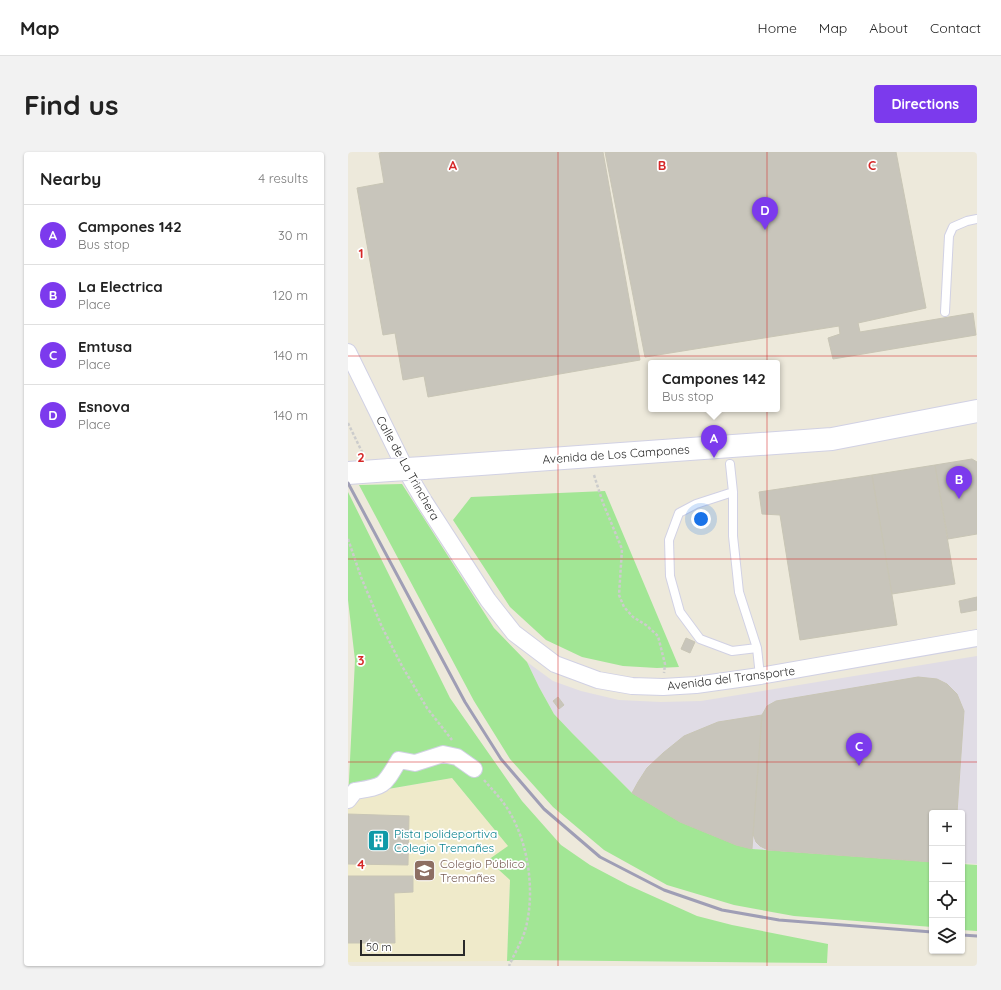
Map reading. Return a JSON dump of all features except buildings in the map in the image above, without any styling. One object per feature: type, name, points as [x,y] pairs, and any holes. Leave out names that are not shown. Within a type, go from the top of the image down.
[{"type":"street","name":"Calle de La Trinchera","points":[[348,352],[408,474],[488,600]]},
{"type":"street","name":"Avenida de Los Campones","points":[[358,473],[832,438],[977,411]]},
{"type":"street","name":"Avenida del Transporte","points":[[488,600],[514,633],[555,664],[598,680],[632,686],[663,687],[696,685],[760,676],[977,638]]},
{"type":"street","points":[[348,800],[354,791],[379,787],[386,782],[399,760],[415,763],[443,754],[457,756],[474,769]]},
{"type":"lane","points":[[945,312],[949,236],[953,227],[967,220],[977,219]]},
{"type":"lane","points":[[730,464],[733,536],[739,592],[757,648],[760,676]]},
{"type":"lane","points":[[732,492],[696,504],[679,512],[669,540],[670,576],[680,612],[700,639],[732,651],[757,648]]},
{"type":"path","points":[[348,423],[364,454],[358,473]]},
{"type":"path","points":[[594,474],[603,503],[622,549],[619,595],[624,607],[658,636],[665,664],[663,687]]},
{"type":"shaded area","points":[[977,656],[977,864],[965,863],[965,810],[929,810],[929,862],[752,849],[736,845],[680,822],[632,793],[572,733],[554,714],[527,662],[553,681],[581,691],[619,700],[661,702],[701,701]]},
{"type":"shaded area","name":"Colegio Público Tremañes","points":[[452,778],[508,846],[510,880],[507,961],[348,962],[348,802],[356,795]]},
{"type":"green space","points":[[402,484],[494,628],[527,662],[554,714],[632,793],[680,822],[736,845],[752,849],[929,862],[929,927],[794,916],[734,905],[667,885],[604,850],[553,807],[510,759],[474,701],[359,485]]},
{"type":"green space","points":[[605,491],[679,667],[657,668],[623,666],[582,657],[546,640],[510,607],[453,520],[471,497]]},
{"type":"green space","points":[[348,492],[450,698],[522,801],[561,845],[590,865],[628,885],[697,916],[732,925],[828,944],[827,963],[507,961],[510,880],[488,860],[508,846],[452,778],[388,789],[348,800],[355,660],[348,600]]},
{"type":"green space","points":[[965,864],[977,865],[977,931],[965,930]]},
{"type":"railway","points":[[348,483],[465,702],[501,759],[544,809],[600,857],[664,890],[722,910],[779,920],[929,932]]},
{"type":"railway","points":[[965,935],[977,936]]},
{"type":"place","name":"Esnova","points":[[765,230]]},
{"type":"place","name":"Campones 142","points":[[714,458]]},
{"type":"place","name":"La Electrica","points":[[959,499]]},
{"type":"place","name":"Emtusa","points":[[859,766]]},
{"type":"place","name":"Pista polideportiva Colegio Tremañes","points":[[378,840]]},
{"type":"place","name":"Colegio Público Tremañes","points":[[424,870]]}]
